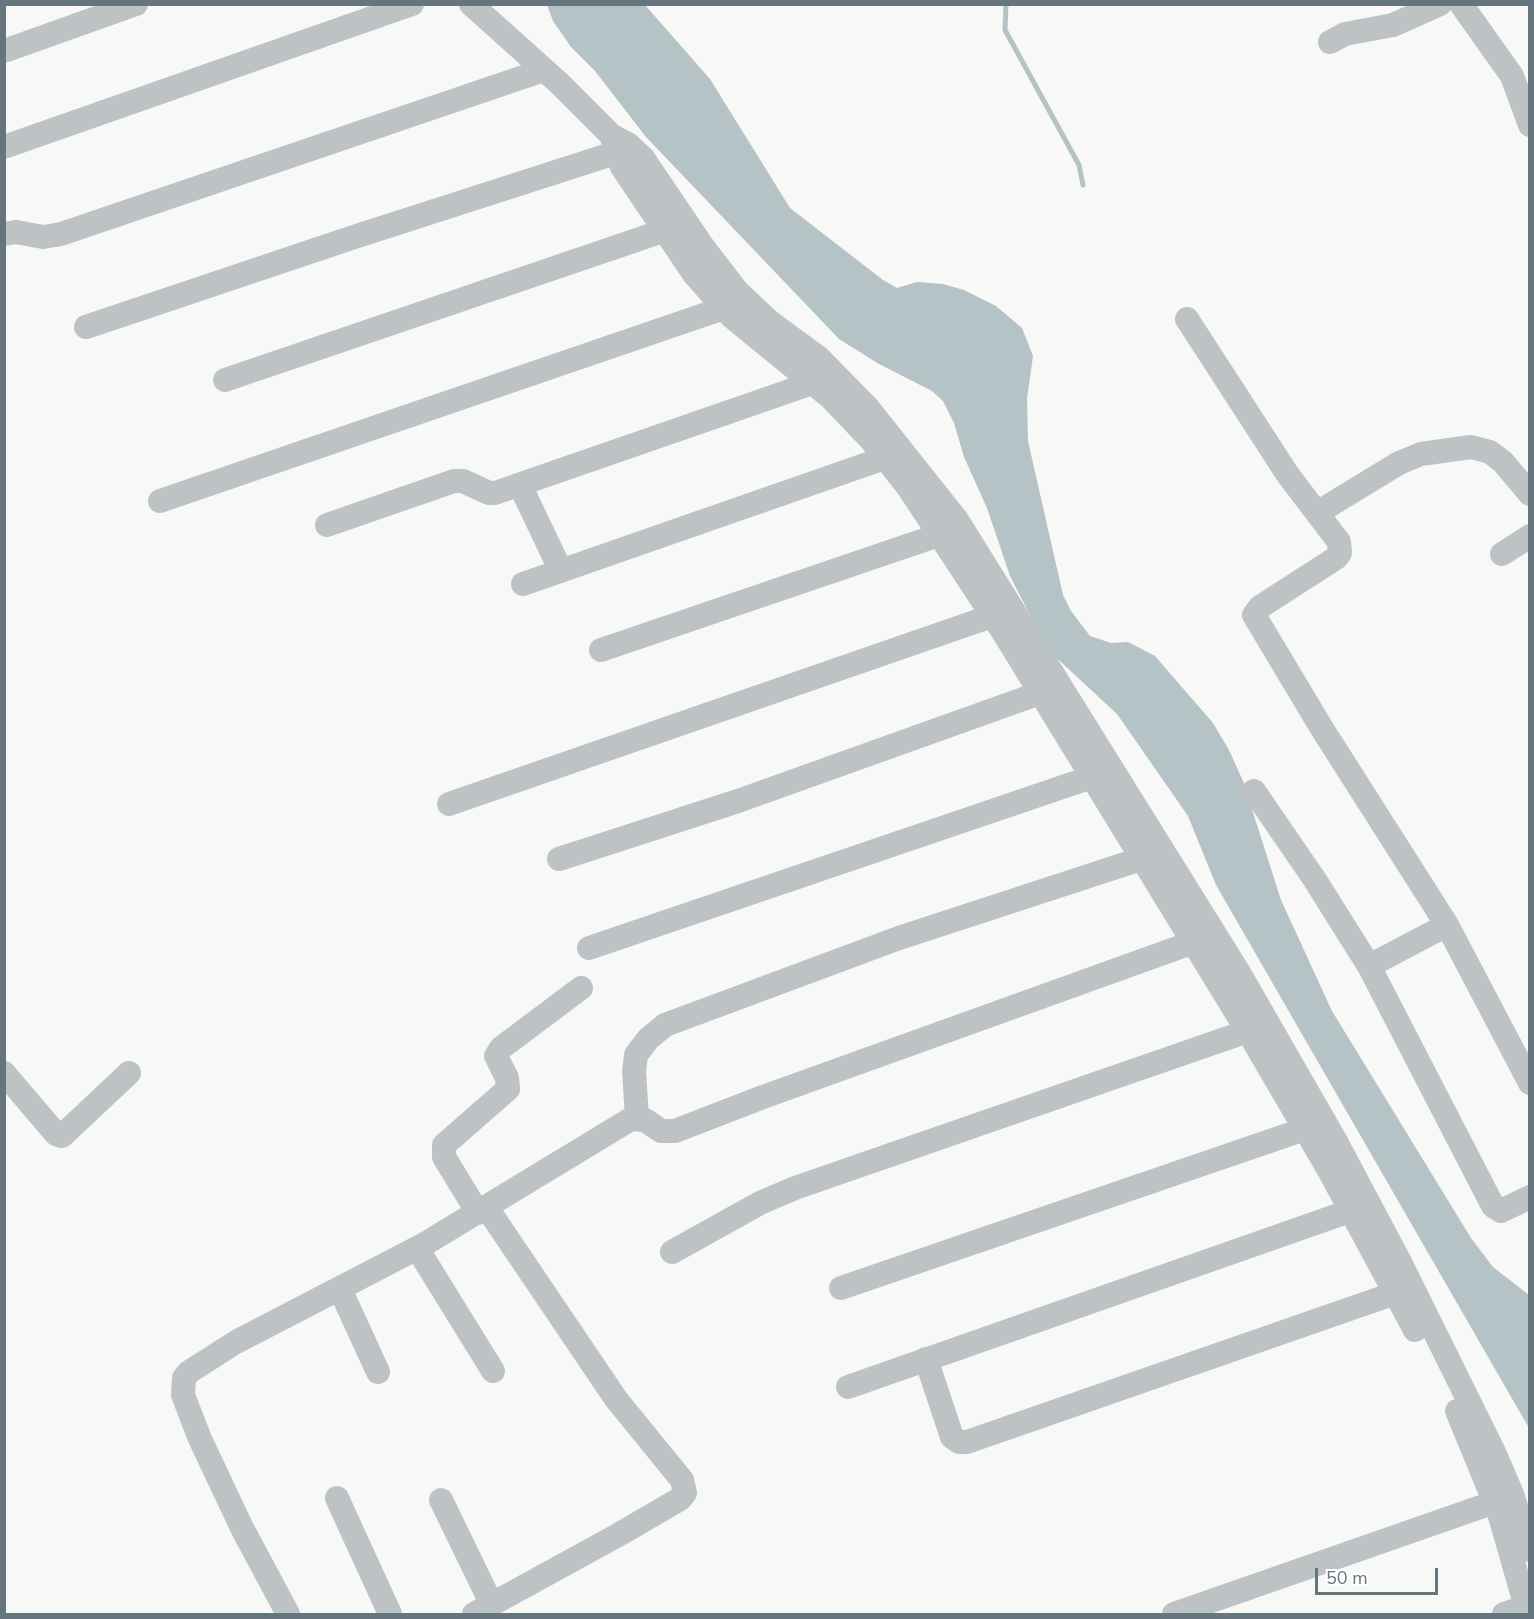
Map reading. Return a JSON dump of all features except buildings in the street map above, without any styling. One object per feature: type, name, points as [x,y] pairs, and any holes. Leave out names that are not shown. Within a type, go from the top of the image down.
[{"type":"street","points":[[4,51],[136,4]]},
{"type":"street","points":[[4,147],[412,4]]},
{"type":"street","points":[[471,4],[544,70],[613,144],[663,231],[694,274],[724,308],[868,408],[939,536],[992,615],[1092,777],[1154,855],[1238,971],[1360,1208],[1494,1452],[1512,1494],[1530,1550]]},
{"type":"street","points":[[1330,42],[1345,34],[1393,25],[1440,4]]},
{"type":"street","points":[[1461,4],[1512,76],[1530,125]]},
{"type":"street","points":[[4,234],[16,232],[44,237],[61,234],[544,70]]},
{"type":"street","points":[[86,327],[354,237],[613,144],[628,144],[643,158],[701,244],[737,291],[770,322],[819,358],[825,379]]},
{"type":"street","points":[[225,380],[663,231]]},
{"type":"street","points":[[160,501],[724,308]]},
{"type":"street","points":[[1187,318],[1288,475],[1339,542],[1340,553],[1336,558],[1260,607],[1254,615],[1447,925],[1530,1083]]},
{"type":"street","points":[[327,525],[454,481],[463,481],[489,493],[520,485],[825,379]]},
{"type":"street","points":[[1317,513],[1399,463],[1421,454],[1471,447],[1490,452],[1503,462],[1530,494]]},
{"type":"street","points":[[523,584],[895,455]]},
{"type":"street","points":[[895,455],[957,520],[1154,855],[1194,942],[1305,1129],[1360,1208]]},
{"type":"street","points":[[520,485],[561,571]]},
{"type":"street","points":[[601,650],[939,536]]},
{"type":"street","points":[[1502,554],[1530,536]]},
{"type":"street","points":[[449,804],[992,615]]},
{"type":"street","points":[[559,859],[738,801],[1040,693]]},
{"type":"street","points":[[589,948],[1092,777]]},
{"type":"street","points":[[1254,792],[1315,879],[1369,966],[1493,1206],[1501,1211],[1530,1197]]},
{"type":"street","points":[[637,1118],[634,1071],[636,1055],[648,1039],[665,1025],[899,938],[1154,855]]},
{"type":"street","points":[[1369,966],[1447,925]]},
{"type":"street","points":[[288,1614],[242,1528],[205,1449],[182,1386],[184,1378],[200,1364],[417,1248],[622,1122],[637,1118],[661,1131],[675,1131],[763,1097],[1194,942]]},
{"type":"street","points":[[441,1500],[483,1610],[618,1535],[680,1499],[685,1493],[682,1480],[616,1400],[444,1157],[444,1145],[508,1089],[507,1078],[496,1056],[501,1048],[581,988]]},
{"type":"street","points":[[672,1252],[760,1203],[795,1188],[1248,1031]]},
{"type":"street","points":[[4,1072],[58,1136],[66,1134],[129,1072]]},
{"type":"street","points":[[841,1288],[1305,1129]]},
{"type":"street","points":[[848,1387],[1360,1208]]},
{"type":"street","points":[[417,1248],[493,1371]]},
{"type":"street","points":[[340,1289],[378,1372]]},
{"type":"street","points":[[926,1359],[952,1437],[960,1442],[966,1442],[1404,1290]]},
{"type":"street","points":[[1404,1290],[1494,1502],[1519,1612]]},
{"type":"street","points":[[337,1498],[390,1614]]},
{"type":"street","points":[[1174,1614],[1494,1502]]},
{"type":"shaded area","points":[[547,5],[645,5],[710,79],[790,208],[883,280],[897,288],[917,282],[943,284],[964,290],[996,306],[1022,328],[1033,356],[1027,399],[1028,441],[1063,595],[1071,611],[1090,636],[1111,643],[1128,642],[1155,656],[1213,723],[1229,750],[1243,781],[1281,900],[1332,1011],[1471,1238],[1493,1267],[1529,1295],[1529,1428],[1216,885],[1188,816],[1117,714],[1048,650],[1010,576],[987,508],[964,457],[954,423],[943,401],[932,391],[879,364],[839,339],[646,137],[595,71],[571,47],[553,21]]},
{"type":"waterway","points":[[1006,4],[1005,30],[1079,165],[1083,185]]}]
